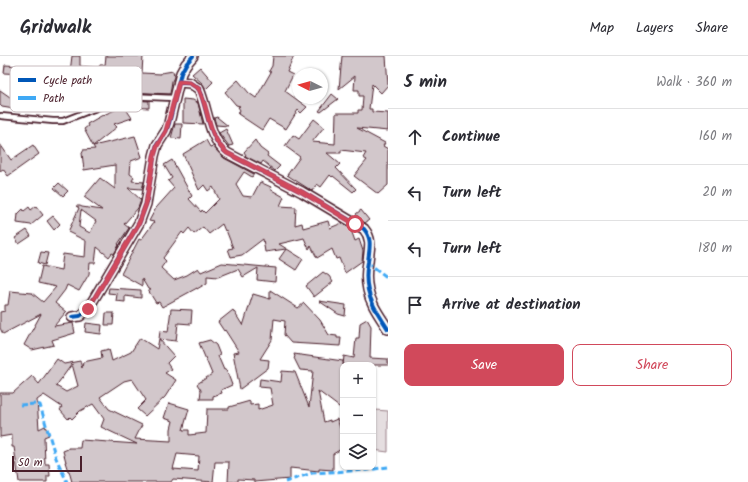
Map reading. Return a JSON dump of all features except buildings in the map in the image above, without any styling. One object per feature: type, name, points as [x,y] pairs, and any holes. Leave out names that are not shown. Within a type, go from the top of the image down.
[{"type":"street","points":[[72,317],[80,316],[88,309],[139,223],[146,204],[157,146],[166,131],[174,98],[186,64],[193,56]]},
{"type":"street","points":[[179,82],[190,83],[199,89],[216,142],[227,153],[302,192],[364,229],[368,234],[370,241],[366,278],[368,292],[372,303],[388,329]]},
{"type":"lane","points":[[142,97],[174,98]]},
{"type":"lane","points":[[1,116],[63,121],[86,112]]},
{"type":"shaded area","points":[[376,410],[388,411],[388,452],[376,450]]},
{"type":"marked path","points":[[367,262],[388,278]]},
{"type":"marked path","points":[[20,405],[40,405],[56,458],[67,482]]},
{"type":"marked path","points":[[285,482],[312,473],[368,470],[388,467]]},
{"type":"cycle path","points":[[72,317],[80,316],[88,309],[139,223],[146,204],[157,145],[169,123],[181,73],[193,56]]},
{"type":"cycle path","points":[[179,82],[190,83],[199,89],[212,131],[221,147],[227,153],[302,192],[364,229],[369,237],[370,245],[367,272],[369,295],[388,329]]},
{"type":"route","points":[[88,309],[139,223],[146,204],[154,156],[157,146],[169,123],[179,82],[190,83],[199,89],[202,94],[216,142],[227,153],[302,192],[355,224]]}]
